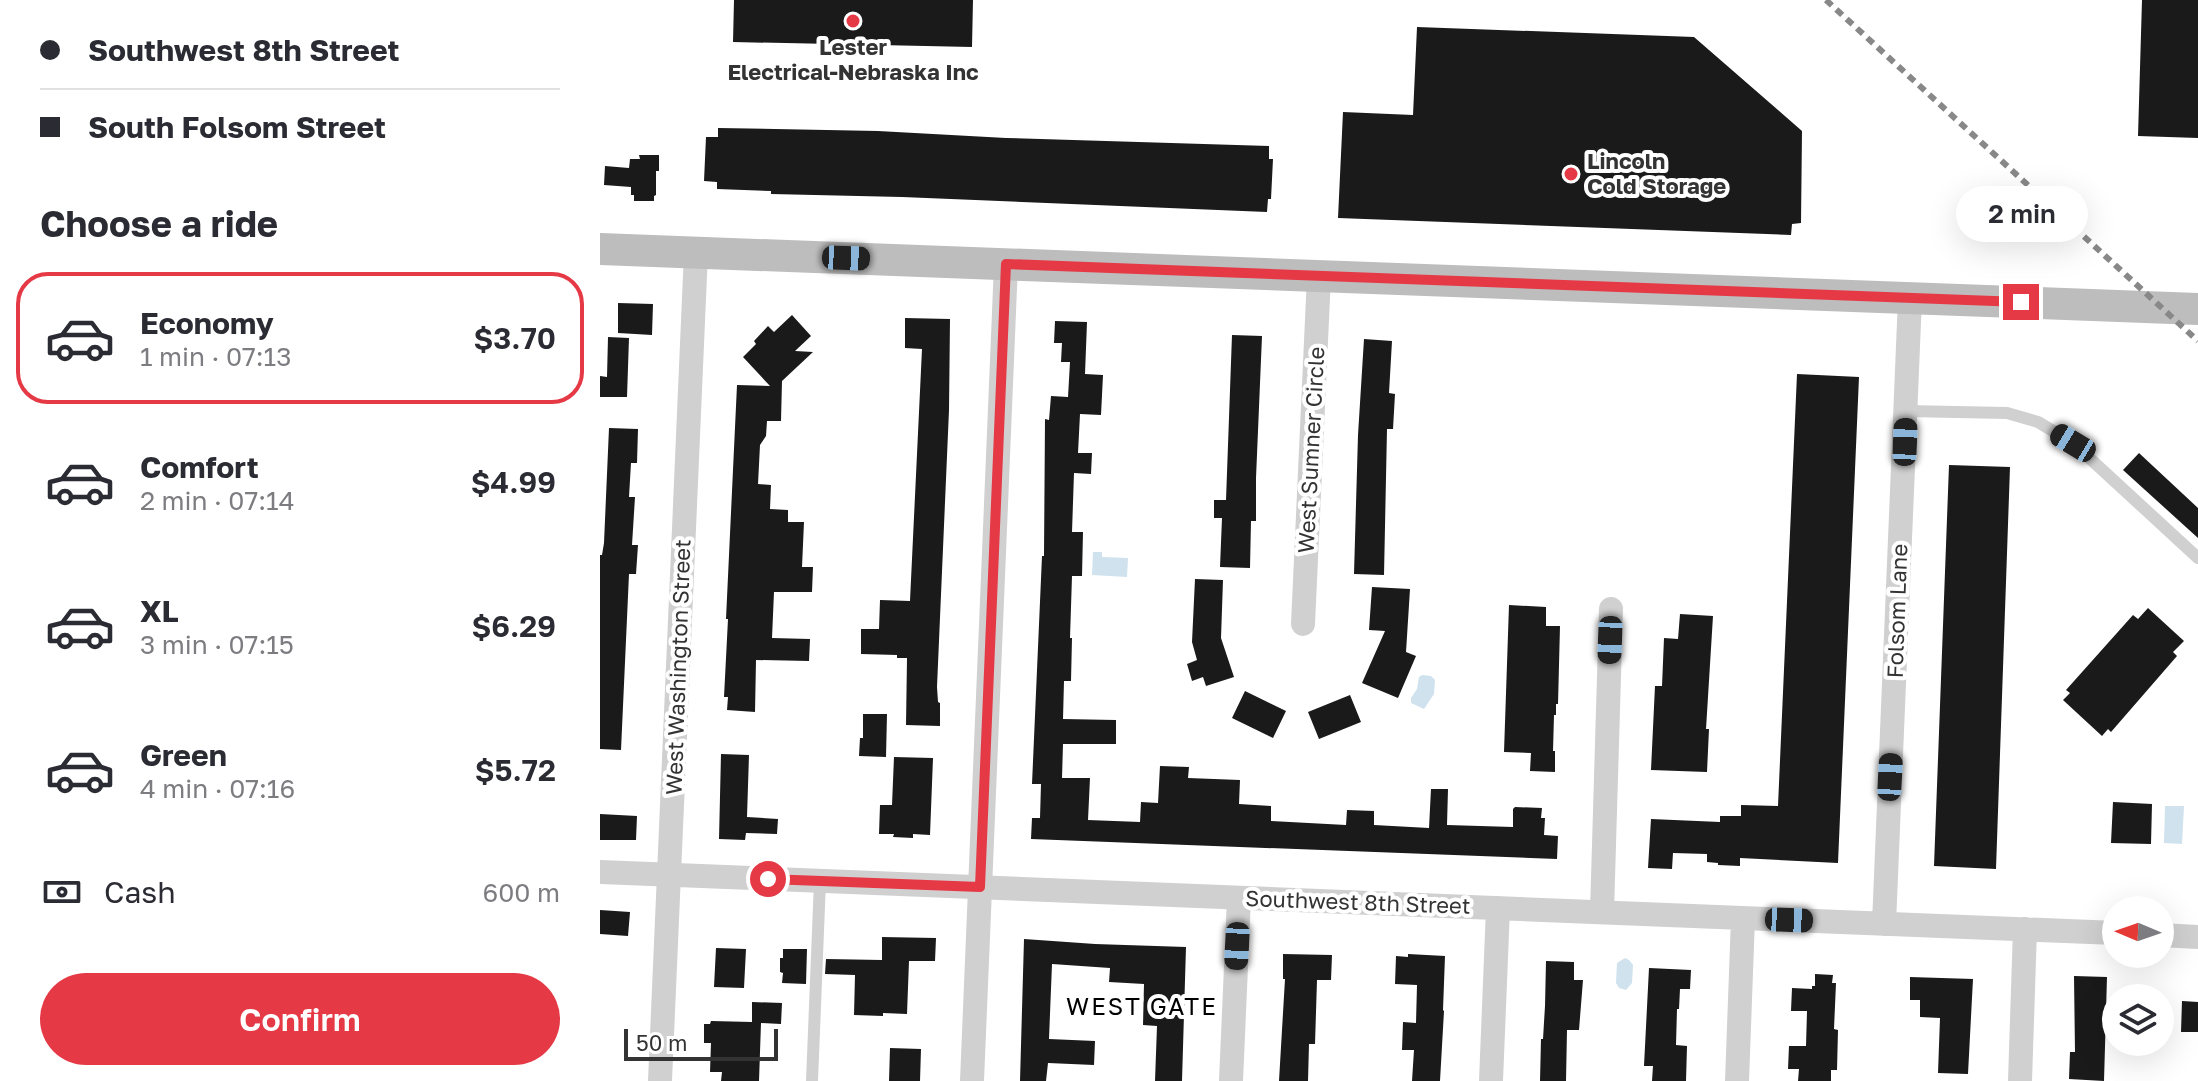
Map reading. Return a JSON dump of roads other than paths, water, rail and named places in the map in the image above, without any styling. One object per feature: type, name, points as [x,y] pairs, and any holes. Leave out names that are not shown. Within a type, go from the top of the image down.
[{"type":"street","points":[[600,249],[2198,309]]},
{"type":"street","name":"West Washington Street","points":[[660,1081],[696,252]]},
{"type":"street","points":[[972,1081],[1006,264]]},
{"type":"street","name":"West Sumner Circle","points":[[1303,624],[1319,276]]},
{"type":"street","name":"Folsom Lane","points":[[1884,924],[1910,298]]},
{"type":"street","points":[[1602,912],[1611,609]]},
{"type":"street","name":"Southwest 8th Street","points":[[600,872],[2102,932]]},
{"type":"street","points":[[1231,1081],[1239,898]]},
{"type":"street","points":[[1491,1081],[1498,908]]},
{"type":"street","points":[[1737,1081],[1743,918]]},
{"type":"street","points":[[2020,1081],[2025,929]]},
{"type":"street","points":[[2174,936],[2198,937]]},
{"type":"lane","points":[[1906,411],[2007,413],[2038,422],[2073,443],[2198,558]]},
{"type":"lane","points":[[812,1081],[820,881]]},
{"type":"water","points":[[1093,552],[1102,552],[1102,557],[1128,558],[1127,577],[1092,575]]},
{"type":"water","points":[[1422,675],[1435,680],[1434,694],[1424,709],[1411,703]]},
{"type":"water","points":[[2165,806],[2184,806],[2182,844],[2164,843]]},
{"type":"water","points":[[1625,958],[1633,965],[1632,983],[1626,990],[1616,983],[1617,963]]},
{"type":"railway","points":[[1826,0],[2198,341]]},
{"type":"place","name":"Lester Electrical-Nebraska Inc","points":[[853,21]]},
{"type":"place","name":"Lincoln Cold Storage","points":[[1571,174]]},
{"type":"district","name":"WEST GATE","points":[[1142,1007]]}]
